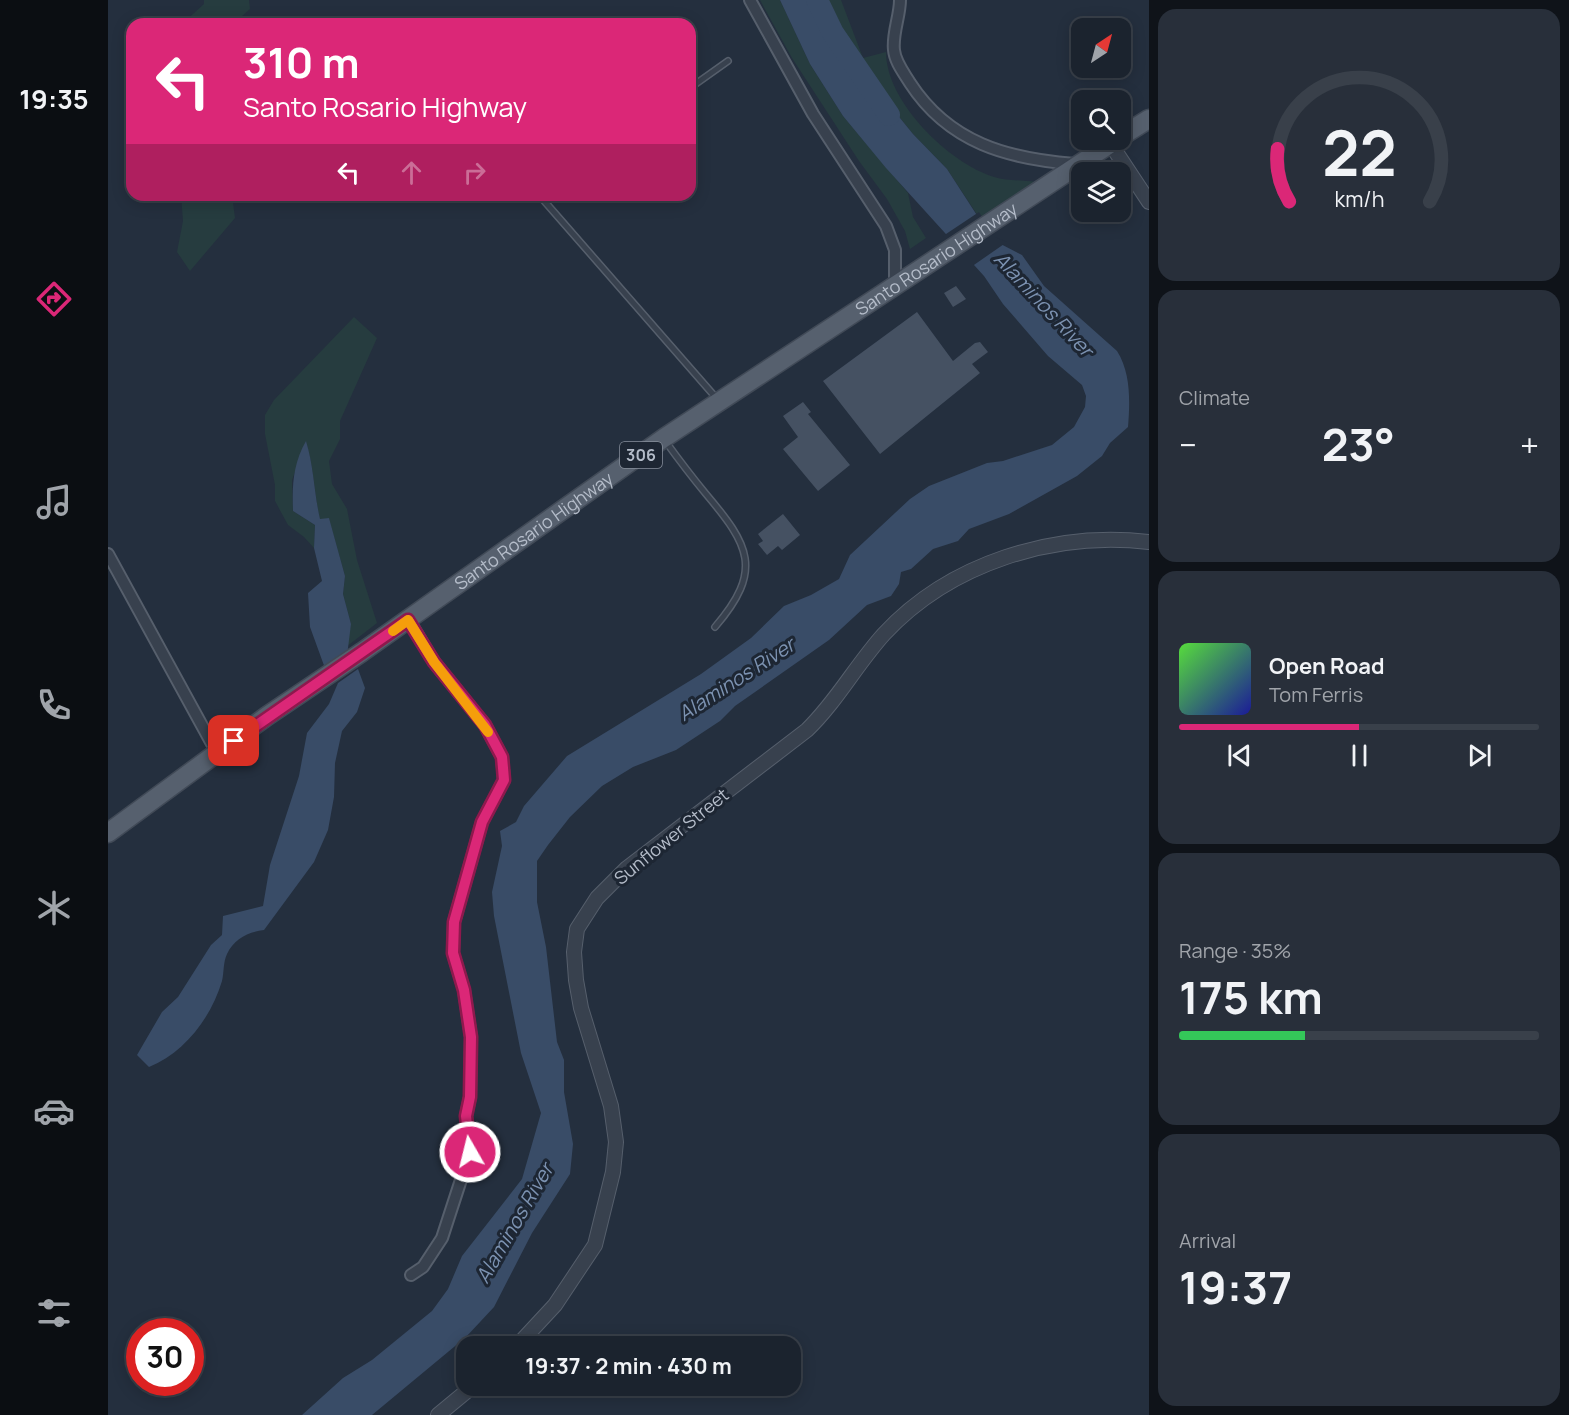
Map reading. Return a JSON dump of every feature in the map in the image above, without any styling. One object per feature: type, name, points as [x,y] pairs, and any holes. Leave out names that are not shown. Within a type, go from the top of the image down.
[{"type":"main road","name":"Santo Rosario Highway","points":[[1131,130],[1149,119]]},
{"type":"main road","name":"Santo Rosario Highway","points":[[1080,162],[1100,150]]},
{"type":"main road","name":"Santo Rosario Highway","points":[[108,833],[217,753],[664,438],[1071,168]]},
{"type":"street","points":[[750,0],[813,114],[886,226],[895,250],[895,284]]},
{"type":"street","points":[[900,0],[894,50],[899,66],[918,95],[941,120],[988,147],[1006,154],[1037,161],[1071,165]]},
{"type":"street","points":[[1121,150],[1149,202]]},
{"type":"street","name":"Sunflower Street","points":[[526,1336],[555,1305],[595,1245],[613,1172],[616,1142],[611,1106],[581,1008],[574,952],[578,929],[597,898],[627,868],[807,730],[821,716],[883,636],[926,595],[1004,557],[1048,545],[1124,539],[1149,542]]},
{"type":"street","points":[[108,554],[217,753]]},
{"type":"street","points":[[408,620],[434,662],[485,725],[502,757],[504,780],[482,822],[454,922],[453,953],[464,990],[471,1037],[471,1081],[466,1116],[470,1152],[442,1238],[423,1267],[411,1275]]},
{"type":"street","points":[[438,1415],[461,1396]]},
{"type":"lane","points":[[696,84],[728,62]]},
{"type":"lane","points":[[544,201],[719,401]]},
{"type":"lane","points":[[664,438],[741,541],[745,553],[741,587],[734,605],[715,627]]},
{"type":"green space","points":[[204,0],[249,0],[250,9],[240,18],[189,18],[204,4]]},
{"type":"green space","points":[[760,0],[780,0],[810,64],[843,116],[908,193],[913,217],[926,238],[910,249],[905,231],[887,199],[859,161],[792,58]]},
{"type":"green space","points":[[816,0],[841,0],[863,58],[886,52],[889,71],[908,110],[923,128],[958,159],[994,177],[1036,182],[980,219],[947,169],[913,134],[887,102],[867,87],[845,60]]},
{"type":"green space","points":[[181,201],[233,201],[235,218],[190,271],[177,252],[183,221]]},
{"type":"green space","points":[[354,317],[377,338],[340,421],[340,439],[329,461],[332,484],[347,509],[357,560],[377,623],[346,647],[351,624],[343,594],[345,576],[329,519],[320,520],[306,442],[292,480],[293,511],[315,525],[314,548],[288,525],[275,501],[275,485],[265,434],[265,415],[274,400]]},
{"type":"water","points":[[780,0],[816,0],[845,60],[867,87],[887,102],[913,134],[947,169],[993,240],[1022,255],[1044,286],[1117,351],[1127,378],[1128,427],[1110,443],[1102,456],[1077,476],[1009,514],[969,529],[958,541],[933,549],[911,569],[901,572],[899,584],[891,596],[867,605],[829,640],[735,706],[720,721],[676,750],[633,767],[602,786],[570,817],[537,861],[537,902],[546,947],[557,1042],[564,1060],[564,1092],[573,1144],[570,1174],[532,1233],[494,1307],[467,1336],[456,1336],[456,1345],[372,1415],[302,1415],[343,1378],[372,1360],[432,1311],[448,1289],[462,1256],[522,1179],[541,1113],[521,1053],[494,916],[492,892],[502,846],[500,831],[516,822],[524,806],[567,756],[701,674],[751,638],[784,606],[811,595],[839,579],[850,555],[910,499],[929,486],[987,463],[1003,461],[1052,445],[1074,427],[1085,407],[1086,396],[1082,385],[1048,356],[1003,304],[984,276],[886,168],[843,116],[810,64]]},
{"type":"water","points":[[306,441],[320,519],[329,518],[345,576],[343,594],[351,624],[347,656],[326,671],[310,627],[308,593],[322,581],[314,548],[315,525],[293,511],[294,475],[298,458]]},
{"type":"water","points":[[358,669],[365,688],[357,712],[342,731],[335,763],[334,797],[328,830],[314,862],[264,930],[252,932],[233,944],[226,957],[217,995],[194,1033],[174,1053],[149,1067],[137,1055],[162,1012],[178,997],[211,945],[222,935],[223,916],[263,906],[270,865],[299,776],[307,733],[329,704],[338,683]]},
{"type":"pier","points":[[979,212],[995,237],[1007,242],[971,267],[943,236]]},
{"type":"building","points":[[956,286],[966,299],[953,307],[944,293]]},
{"type":"building","points":[[917,312],[953,361],[975,343],[980,342],[988,352],[972,364],[980,373],[880,454],[823,381]]},
{"type":"building","points":[[803,402],[811,412],[808,414],[850,465],[818,491],[783,449],[798,437],[783,416]]},
{"type":"building","points":[[783,514],[800,535],[782,550],[778,546],[767,555],[758,544],[763,541],[758,534]]},
{"type":"waterway","name":"Alaminos River","points":[[817,0],[833,33],[889,115]]},
{"type":"slow traffic","points":[[393,631],[408,620],[434,662],[472,708],[488,732]]},
{"type":"route","points":[[234,741],[408,620],[434,662],[485,725],[502,757],[504,780],[482,822],[454,922],[453,940],[453,953],[464,990],[471,1037],[470,1097],[466,1116],[470,1152]]}]
